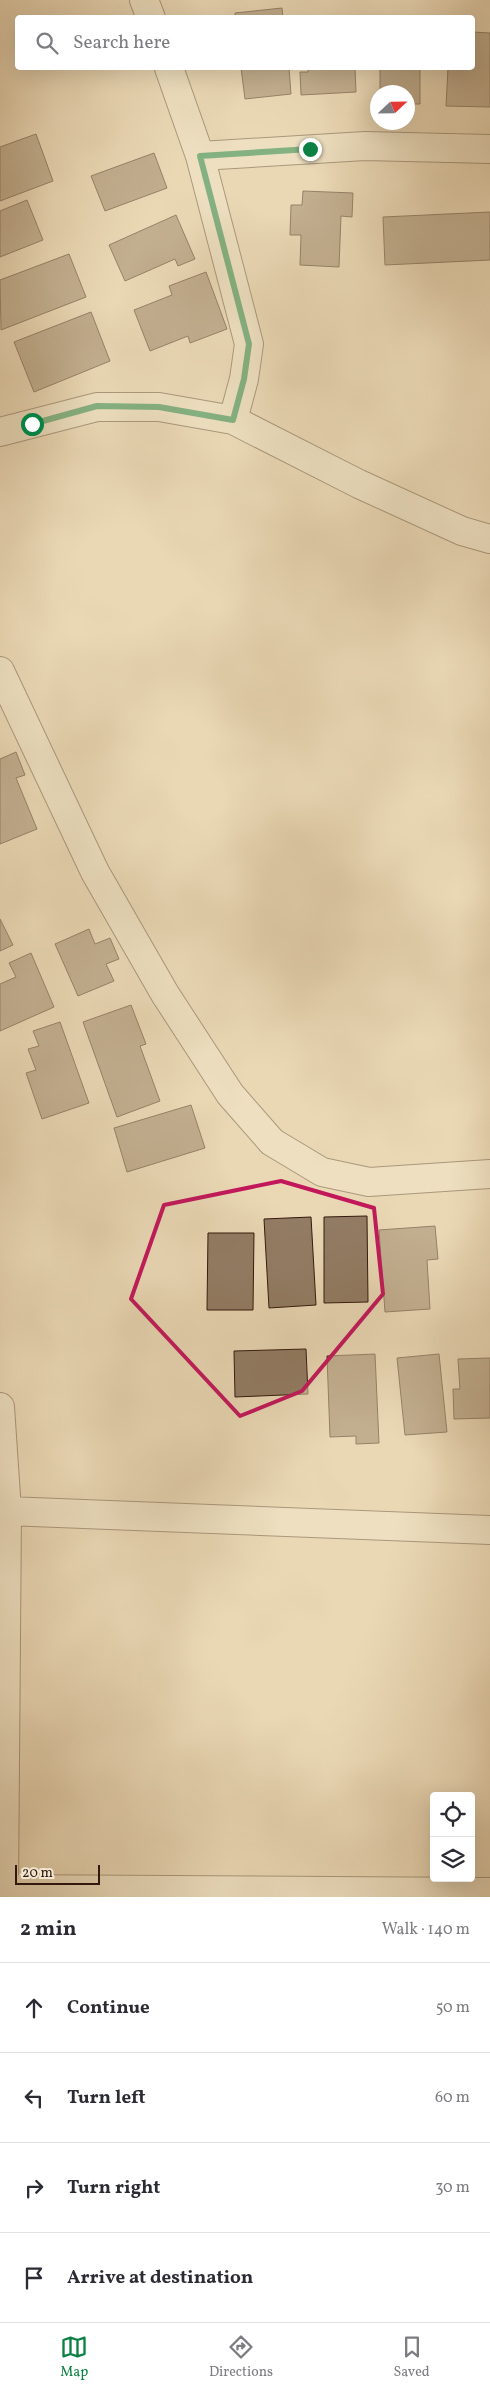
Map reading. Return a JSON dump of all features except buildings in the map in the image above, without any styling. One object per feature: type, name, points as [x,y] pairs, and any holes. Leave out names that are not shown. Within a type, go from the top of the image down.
[{"type":"street","points":[[144,0],[149,15]]},
{"type":"street","points":[[170,70],[200,156],[249,344],[244,379],[233,420]]},
{"type":"street","points":[[200,156],[365,146],[490,149]]},
{"type":"street","points":[[0,432],[97,406],[159,407],[233,420],[359,484],[462,531],[490,539]]},
{"type":"street","points":[[0,671],[95,872],[165,994],[230,1094],[272,1142],[322,1172],[369,1182],[490,1174]]},
{"type":"street","points":[[0,1407],[7,1511],[2,1889],[490,1892]]},
{"type":"street","points":[[7,1511],[490,1530]]},
{"type":"highlighted area","points":[[281,1181],[374,1208],[383,1294],[302,1391],[240,1416],[131,1299],[164,1205]]},
{"type":"route","points":[[32,424],[97,406],[159,407],[233,420],[244,379],[249,344],[200,156],[310,149]]}]
